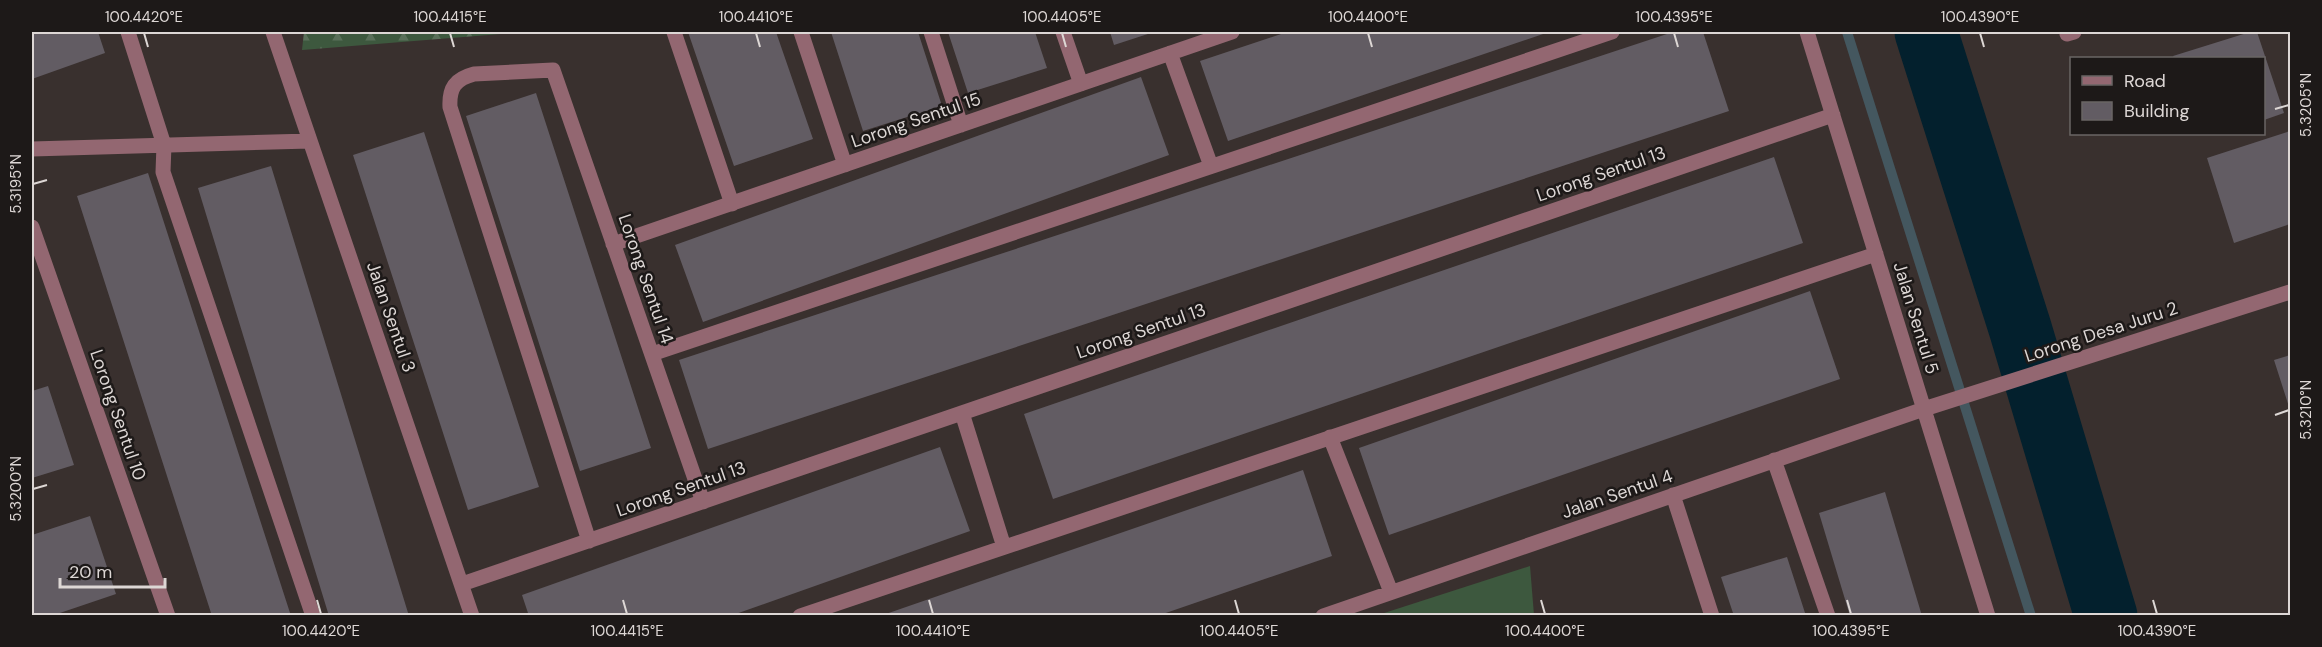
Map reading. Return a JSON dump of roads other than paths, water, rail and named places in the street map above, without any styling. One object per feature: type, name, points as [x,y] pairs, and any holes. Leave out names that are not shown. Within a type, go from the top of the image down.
[{"type":"street","points":[[128,32],[164,145],[163,172],[313,615]]},
{"type":"street","name":"Jalan Sentul 3","points":[[273,32],[472,615]]},
{"type":"street","points":[[674,32],[732,204]]},
{"type":"street","points":[[801,32],[845,165]]},
{"type":"street","points":[[931,32],[961,124]]},
{"type":"street","points":[[1063,32],[1081,84]]},
{"type":"street","name":"Lorong Sentul 15","points":[[613,244],[1232,32]]},
{"type":"street","points":[[652,354],[1612,32]]},
{"type":"street","name":"Jalan Sentul 5","points":[[1807,32],[1988,615]]},
{"type":"street","points":[[1170,53],[1211,166]]},
{"type":"street","name":"Lorong Sentul 14","points":[[589,541],[450,107],[449,96],[453,85],[462,77],[474,74],[553,70],[703,502]]},
{"type":"street","name":"Lorong Sentul 13","points":[[462,584],[1833,115]]},
{"type":"street","points":[[32,149],[310,141]]},
{"type":"street","name":"Lorong Sentul 10","points":[[32,227],[168,615]]},
{"type":"street","points":[[800,615],[1876,254]]},
{"type":"street","name":"Lorong Desa Juru 2","points":[[1924,409],[2290,292]]},
{"type":"street","name":"Jalan Sentul 4","points":[[1323,615],[1924,409]]},
{"type":"street","points":[[962,413],[1004,547]]},
{"type":"street","points":[[1330,437],[1391,592]]},
{"type":"street","points":[[1774,460],[1828,615]]},
{"type":"street","points":[[1673,495],[1712,615]]},
{"type":"waterway","points":[[1847,32],[2031,616]]},
{"type":"waterway","points":[[1926,32],[2020,328],[2106,616]]}]
